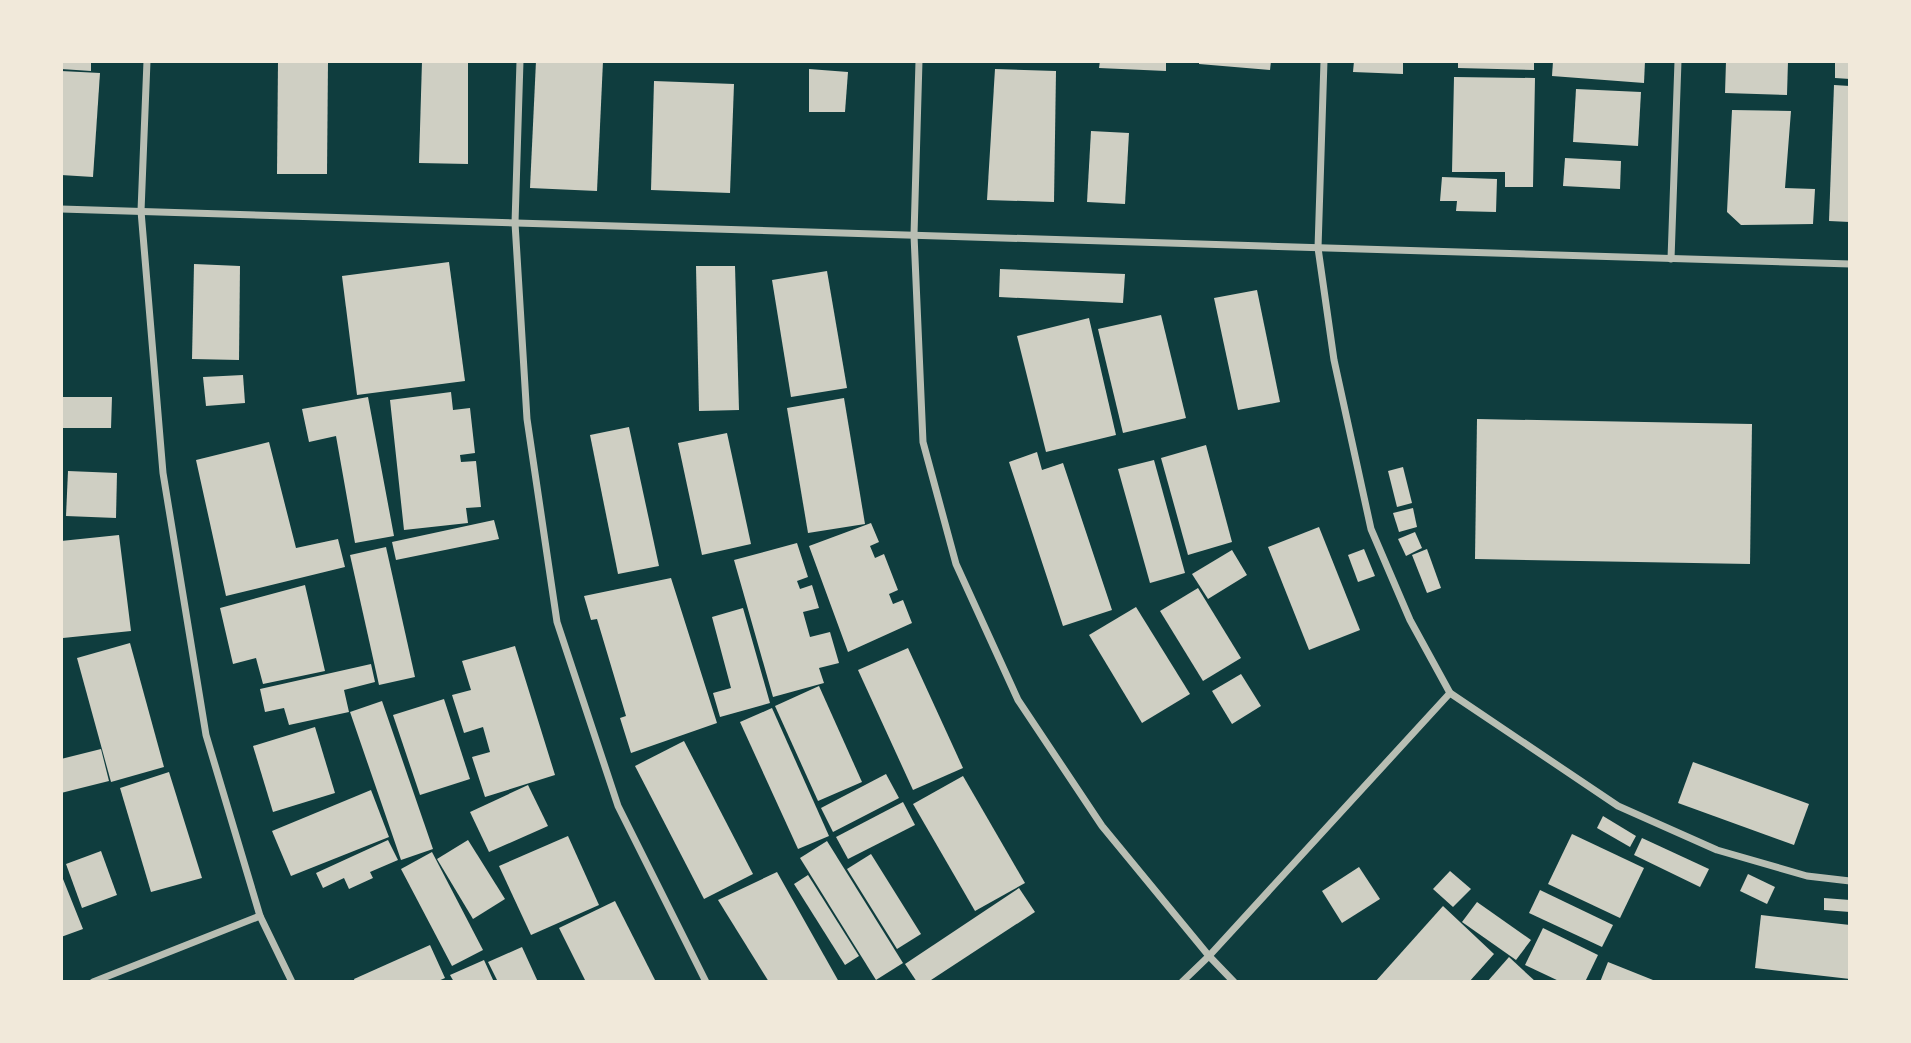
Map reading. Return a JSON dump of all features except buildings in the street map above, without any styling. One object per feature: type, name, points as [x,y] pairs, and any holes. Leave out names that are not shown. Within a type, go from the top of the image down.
[{"type":"street","points":[[146,61],[141,211],[163,473],[204,721],[260,916],[292,982]]},
{"type":"street","points":[[520,61],[515,223],[527,419],[557,622],[618,806],[706,982]]},
{"type":"street","points":[[919,61],[914,235],[923,443],[956,564],[1018,700],[1102,826],[1209,956],[1234,982]]},
{"type":"street","points":[[1324,61],[1318,248],[1334,360],[1371,529],[1410,620],[1450,693],[1618,806],[1717,850],[1807,876],[1850,881]]},
{"type":"street","points":[[1671,259],[1678,61]]},
{"type":"street","points":[[61,209],[1850,264]]},
{"type":"street","points":[[1182,982],[1209,956],[1450,693]]},
{"type":"street","points":[[93,982],[260,916]]}]
